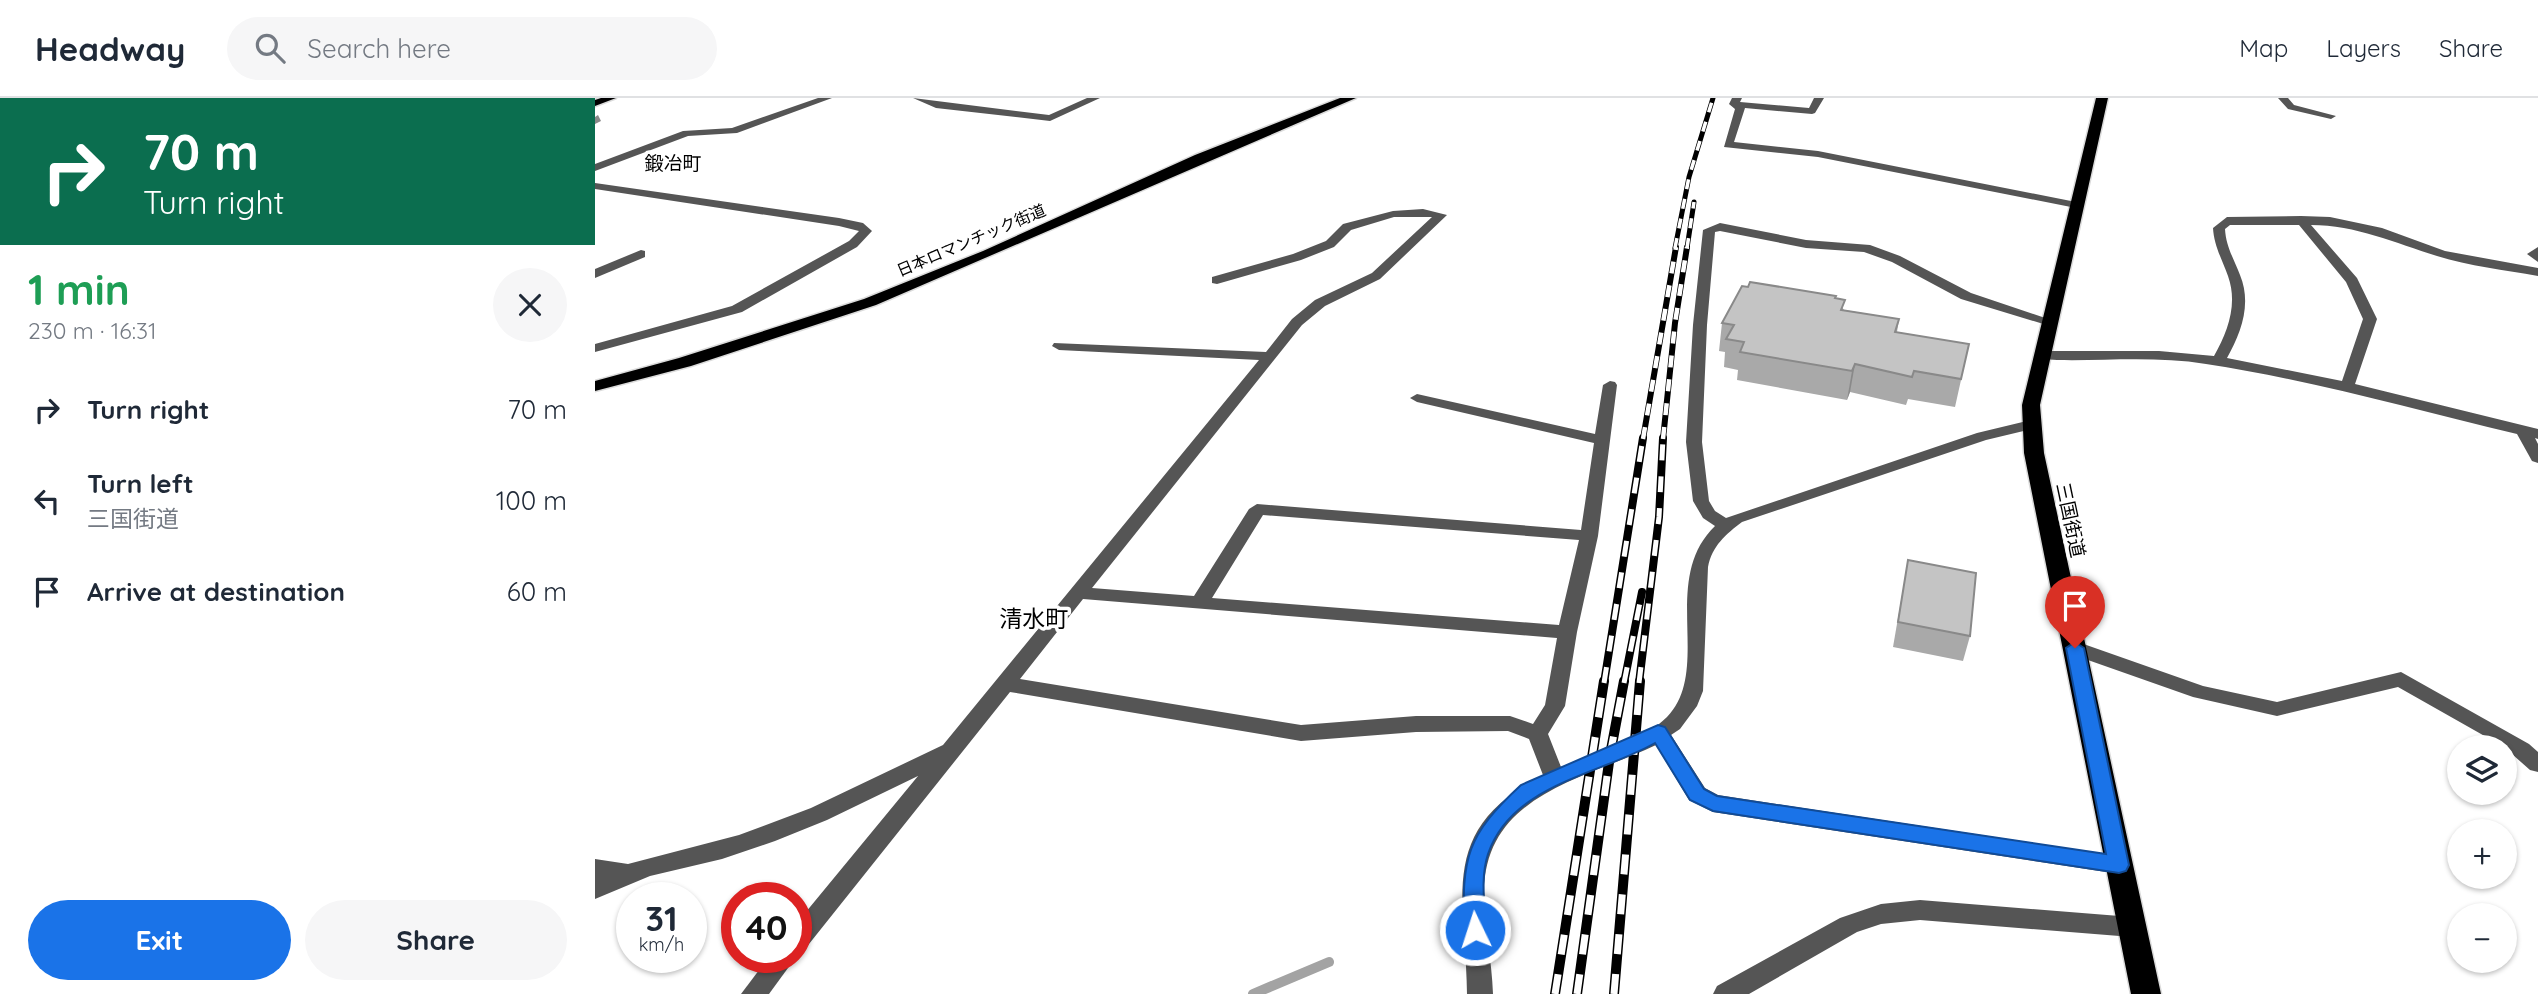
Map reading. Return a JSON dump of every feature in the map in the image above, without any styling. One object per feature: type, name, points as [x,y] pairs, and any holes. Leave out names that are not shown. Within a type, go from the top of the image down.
[{"type":"highway","name":"日本ロマンチック街道","points":[[595,386],[685,362],[870,302],[988,254],[1200,158],[1350,98]]},
{"type":"highway","name":"三国街道","points":[[2102,98],[2031,405],[2031,425],[2034,453],[2147,994]]},
{"type":"main road","points":[[595,103],[611,98]]},
{"type":"street","points":[[595,168],[687,133],[733,131],[827,98]]},
{"type":"street","points":[[918,98],[936,105],[1050,118],[1095,98]]},
{"type":"street","points":[[1735,101],[1812,111],[1819,98]]},
{"type":"street","points":[[2283,98],[2291,107],[2331,116]]},
{"type":"street","points":[[1735,101],[1740,108],[1728,145],[1818,154],[2076,205]]},
{"type":"street","points":[[595,186],[839,222],[859,226],[866,231],[853,244],[737,309],[595,348]]},
{"type":"street","points":[[812,922],[1297,322],[1320,303],[1376,276],[1441,215],[1423,212],[1393,214],[1347,227],[1330,244],[1297,257],[1217,280]]},
{"type":"street","points":[[2301,220],[2351,281],[2370,319],[2350,381],[2343,388]]},
{"type":"street","points":[[2217,363],[2236,331],[2239,311],[2238,288],[2219,246],[2219,228],[2227,221],[2330,221],[2382,232],[2442,254],[2538,272]]},
{"type":"street","points":[[1726,526],[1709,514],[1701,501],[1695,442],[1700,325],[1709,230],[1720,227],[1806,244],[1866,248],[1896,259],[1966,296],[2050,322]]},
{"type":"street","points":[[2538,251],[2533,254],[2538,258]]},
{"type":"street","points":[[595,274],[641,254]]},
{"type":"street","points":[[1059,346],[1269,356]]},
{"type":"street","points":[[2042,355],[2159,355],[2217,363],[2343,388],[2531,432],[2538,458]]},
{"type":"street","points":[[1537,734],[1555,706],[1567,632],[1589,536],[1610,385]]},
{"type":"street","points":[[1417,398],[1603,440]]},
{"type":"street","points":[[1480,994],[1473,909],[1477,855],[1490,829],[1528,790],[1632,747],[1671,724],[1690,702],[1701,558],[1726,526],[1749,513],[1982,436],[2031,425]]},
{"type":"street","points":[[1199,603],[1230,552],[1244,539],[1257,509],[1589,536]]},
{"type":"street","points":[[1078,593],[1567,632]]},
{"type":"street","points":[[2075,648],[2200,692],[2277,709],[2401,678],[2522,750],[2538,764]]},
{"type":"street","points":[[1005,684],[1301,733],[1416,724],[1510,723],[1537,734],[1555,778]]},
{"type":"street","points":[[1658,732],[1697,794],[1713,803],[2119,865]]},
{"type":"street","points":[[595,889],[624,872],[737,845],[794,826],[953,747]]},
{"type":"street","points":[[595,868],[624,872]]},
{"type":"street","points":[[1727,994],[1849,925],[1881,914],[1920,910],[2132,927]]},
{"type":"street","points":[[754,994],[771,973]]},
{"type":"building","points":[[1750,282],[1836,296],[1835,298],[1845,300],[1841,310],[1899,319],[1895,332],[1969,344],[1961,379],[1914,371],[1912,377],[1855,364],[1852,371],[1740,352],[1744,342],[1726,339],[1734,325],[1722,323],[1742,286],[1748,287]]},
{"type":"building","points":[[1908,560],[1976,573],[1970,636],[1898,622]]},
{"type":"waterway","points":[[1253,994],[1329,962]]},
{"type":"railway","points":[[1675,248],[1689,177],[1713,98]]},
{"type":"railway","points":[[1687,248],[1694,202]]},
{"type":"railway","points":[[1643,439],[1676,247]]},
{"type":"railway","points":[[1663,439],[1675,323],[1687,247]]},
{"type":"railway","points":[[1604,683],[1643,438]]},
{"type":"railway","points":[[1639,683],[1659,517],[1663,438]]},
{"type":"railway","points":[[1624,683],[1642,592]]},
{"type":"railway","points":[[1555,994],[1604,681]]},
{"type":"railway","points":[[1577,994],[1610,755],[1624,681]]},
{"type":"railway","points":[[1614,994],[1640,681]]},
{"type":"district","name":"鍛冶町","points":[[673,163]]},
{"type":"district","name":"清水町","points":[[1034,619]]},
{"type":"route","points":[[1475,930],[1473,880],[1477,855],[1490,829],[1510,807],[1528,790],[1632,747],[1658,732],[1697,794],[1713,803],[2119,865],[2075,648]]}]
